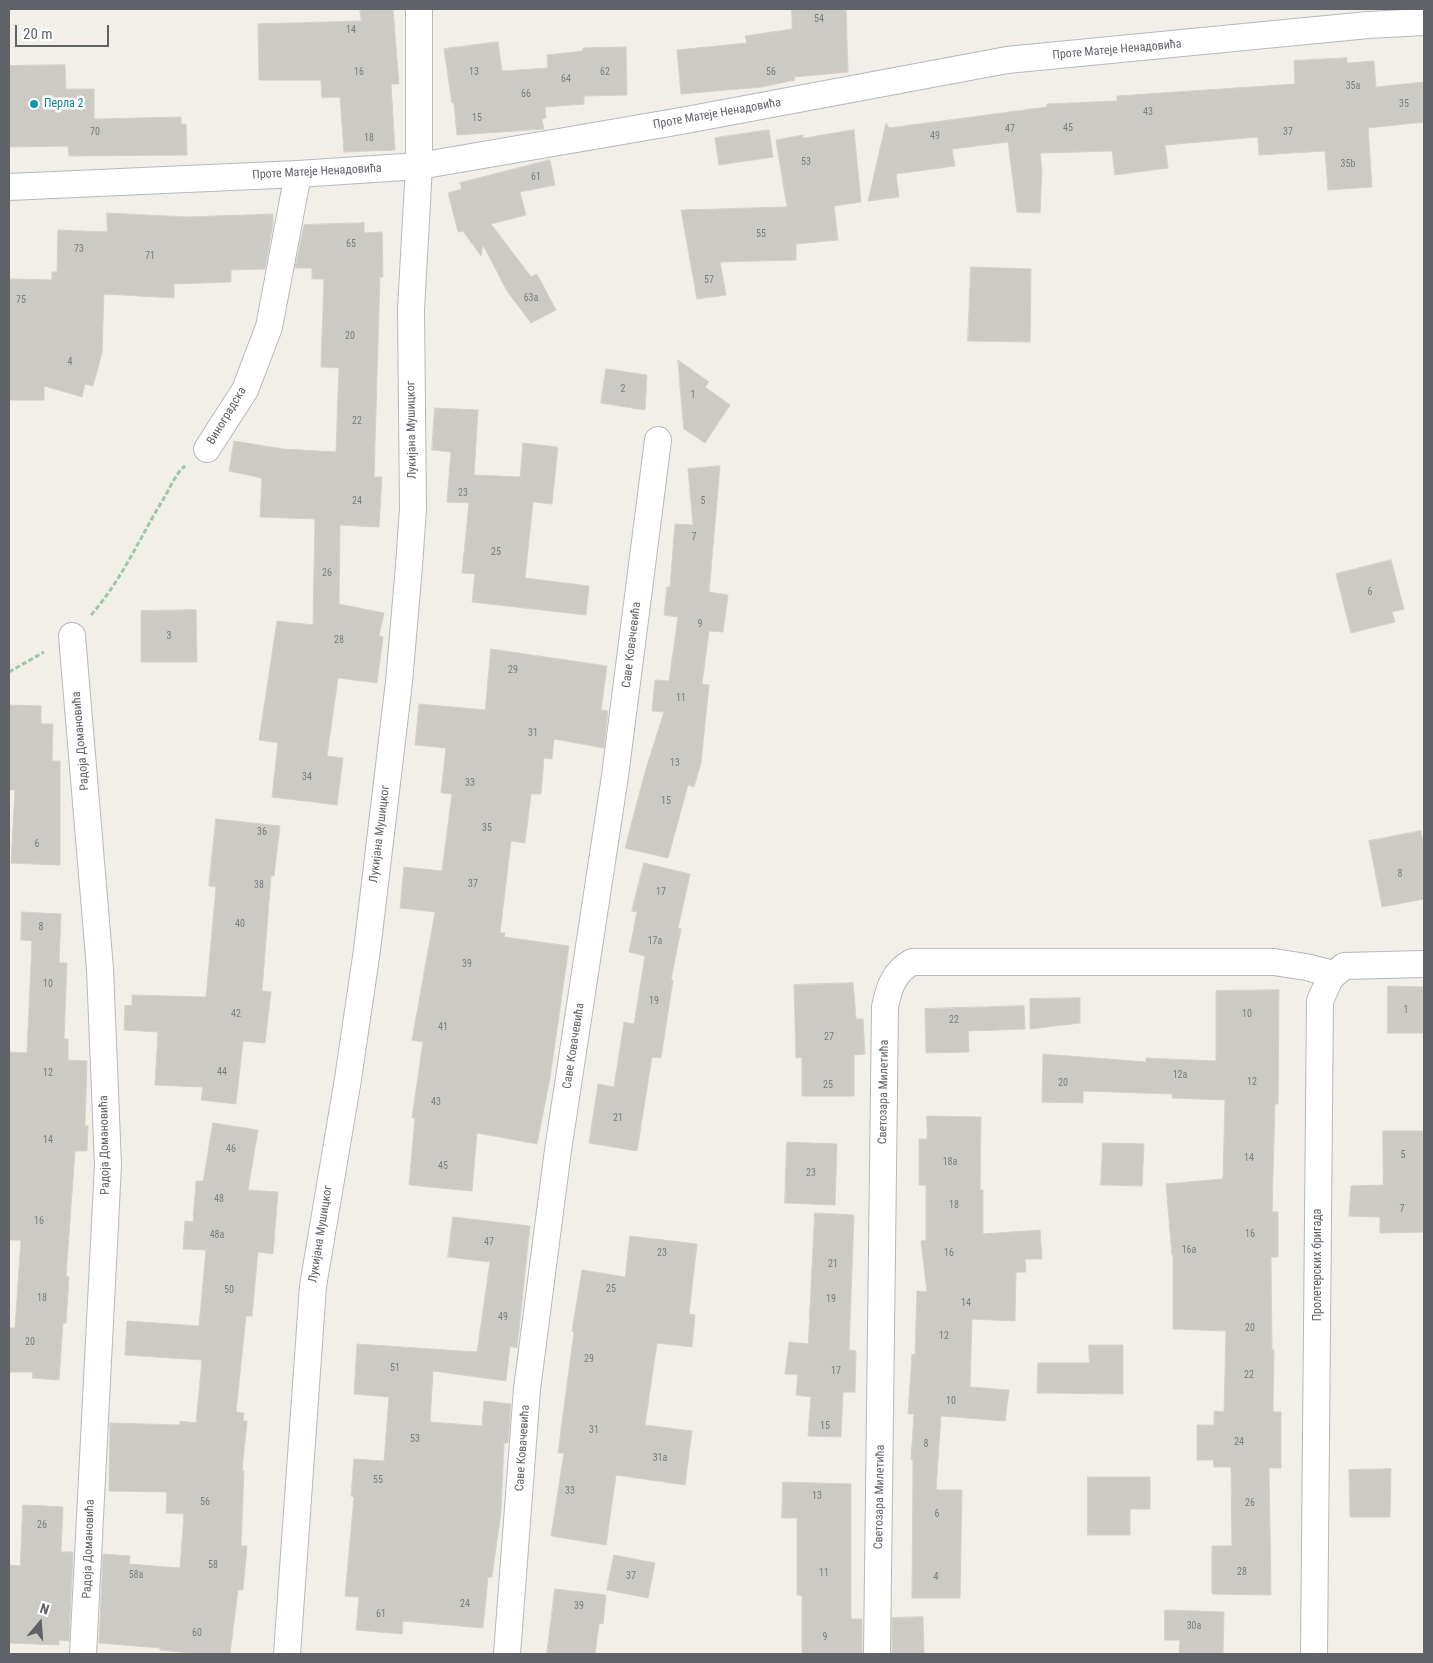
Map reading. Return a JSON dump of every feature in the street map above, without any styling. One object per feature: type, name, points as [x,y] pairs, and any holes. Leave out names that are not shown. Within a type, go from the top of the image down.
[{"type":"street","name":"Лукијана Мушицког","points":[[287,1654],[312,1286],[348,1079],[367,950],[399,682],[405,615],[413,509],[411,309],[419,166],[419,9]]},
{"type":"street","name":"Проте Матеје Ненадовића","points":[[9,187],[298,174],[419,166],[700,117],[1007,60],[1368,25],[1424,22]]},
{"type":"street","name":"Виноградска","points":[[207,449],[245,390],[269,327],[298,174]]},
{"type":"street","name":"Саве Ковачевића","points":[[507,1654],[529,1379],[558,1150],[615,776],[658,440]]},
{"type":"street","name":"Радоја Домановића","points":[[72,636],[100,969],[108,1165],[83,1654]]},
{"type":"street","name":"Светозара Милетића","points":[[877,1654],[886,1007],[888,990],[895,976],[903,967],[912,962],[1274,962],[1306,966],[1334,974]]},
{"type":"street","points":[[1334,974],[1344,966],[1424,964]]},
{"type":"street","name":"Пролетерских бригада","points":[[1314,1654],[1320,1001],[1325,985],[1334,974]]},
{"type":"path","name":"Виноградска","points":[[9,672],[72,636],[102,603],[181,469],[207,449]]},
{"type":"building","points":[[360,9],[393,9],[399,84],[391,84],[395,150],[344,152],[340,97],[322,98],[321,80],[259,80],[258,24],[361,21]]},
{"type":"building","points":[[792,9],[846,9],[848,72],[794,77],[795,80],[762,87],[681,94],[677,50],[747,43],[745,36],[792,29]]},
{"type":"building","points":[[498,42],[502,71],[548,68],[547,55],[583,51],[583,48],[626,47],[627,95],[584,96],[584,104],[545,107],[546,118],[542,119],[544,129],[457,135],[454,103],[452,103],[444,49]]},
{"type":"building","points":[[1347,58],[1347,63],[1374,61],[1376,87],[1424,82],[1424,122],[1368,128],[1372,187],[1328,190],[1325,151],[1259,155],[1258,137],[1165,145],[1168,168],[1115,175],[1112,151],[1040,153],[1042,170],[1040,213],[1017,212],[1008,142],[952,149],[955,166],[896,174],[899,197],[868,201],[886,123],[889,128],[1047,107],[1047,104],[1117,101],[1117,96],[1295,84],[1294,61]]},
{"type":"building","points":[[65,65],[66,89],[94,89],[94,119],[181,117],[181,124],[186,124],[187,155],[69,156],[68,146],[9,147],[9,66]]},
{"type":"building","points":[[769,130],[773,157],[719,165],[715,138]]},
{"type":"building","points":[[854,130],[861,202],[834,206],[838,240],[796,244],[796,260],[720,262],[726,295],[697,299],[681,210],[787,207],[776,140],[803,135],[803,138]]},
{"type":"building","points":[[550,160],[555,185],[520,192],[526,215],[491,224],[531,277],[537,274],[556,310],[531,323],[507,291],[483,245],[481,256],[463,231],[458,232],[448,193],[462,189],[460,183]]},
{"type":"building","points":[[107,213],[187,217],[273,214],[265,269],[231,270],[231,282],[174,284],[174,298],[104,294],[102,353],[93,386],[85,384],[82,397],[44,386],[44,400],[9,400],[9,279],[52,280],[52,272],[57,272],[58,230],[107,232]]},
{"type":"building","points":[[364,223],[364,233],[382,232],[383,277],[380,277],[374,477],[382,477],[379,527],[340,525],[339,604],[384,613],[379,636],[383,637],[377,683],[338,678],[327,756],[343,758],[337,805],[272,797],[278,743],[259,740],[277,621],[313,625],[315,519],[260,517],[262,478],[229,471],[234,441],[283,449],[336,452],[339,368],[321,367],[324,279],[312,279],[312,268],[295,268],[304,225]]},
{"type":"building","points":[[971,267],[1031,269],[1030,342],[968,341]]},
{"type":"building","points":[[678,360],[709,382],[705,387],[730,405],[705,443],[684,429]]},
{"type":"building","points":[[606,369],[647,375],[645,410],[601,403]]},
{"type":"building","points":[[435,408],[478,410],[474,475],[520,477],[523,443],[558,447],[552,504],[533,502],[525,578],[589,586],[586,615],[472,602],[475,574],[462,573],[469,503],[447,502],[451,452],[432,450]]},
{"type":"building","points":[[720,466],[709,592],[728,595],[723,632],[709,631],[702,684],[709,685],[701,763],[694,787],[688,785],[668,858],[625,848],[645,772],[664,712],[652,711],[655,680],[669,681],[678,617],[664,615],[667,587],[670,587],[675,524],[693,525],[688,469]]},
{"type":"building","points":[[1391,560],[1404,609],[1392,612],[1395,622],[1351,633],[1336,574]]},
{"type":"building","points":[[196,610],[197,662],[141,662],[141,611]]},
{"type":"building","points":[[491,649],[607,666],[601,710],[608,711],[604,748],[554,739],[552,759],[544,758],[541,794],[531,794],[525,843],[511,841],[500,933],[505,933],[504,937],[569,946],[550,1078],[537,1144],[477,1133],[472,1191],[409,1185],[415,1118],[412,1118],[423,1042],[412,1040],[435,912],[400,908],[404,867],[442,871],[452,794],[441,793],[446,748],[415,745],[419,704],[485,710]]},
{"type":"building","points":[[9,705],[41,706],[41,724],[53,724],[52,761],[60,761],[60,865],[11,863],[15,790],[9,790]]},
{"type":"building","points":[[216,819],[280,826],[274,876],[271,876],[262,991],[271,992],[265,1043],[243,1041],[236,1104],[201,1100],[203,1087],[155,1085],[158,1032],[124,1030],[125,1005],[132,1006],[132,995],[206,997],[216,887],[209,886]]},
{"type":"building","points":[[1421,831],[1424,848],[1424,899],[1382,907],[1369,841]]},
{"type":"building","points":[[644,863],[690,874],[678,928],[681,929],[671,980],[673,980],[661,1058],[652,1057],[637,1151],[589,1143],[598,1084],[614,1087],[624,1022],[634,1024],[645,956],[629,952],[637,912],[632,911]]},
{"type":"building","points":[[22,912],[61,914],[59,963],[67,963],[64,1039],[68,1039],[68,1060],[87,1061],[85,1126],[88,1126],[87,1151],[75,1151],[66,1276],[69,1277],[66,1323],[63,1323],[59,1380],[32,1378],[33,1372],[9,1372],[9,1328],[15,1328],[21,1240],[9,1240],[9,1052],[27,1053],[32,941],[21,940]]},
{"type":"building","points":[[853,983],[856,1019],[863,1019],[865,1054],[854,1055],[854,1096],[802,1096],[802,1057],[796,1058],[794,985]]},
{"type":"building","points":[[1388,986],[1424,987],[1424,1033],[1388,1033]]},
{"type":"building","points":[[1279,990],[1278,1104],[1275,1104],[1272,1212],[1278,1212],[1278,1257],[1271,1257],[1272,1350],[1274,1350],[1273,1412],[1281,1412],[1281,1468],[1269,1468],[1271,1595],[1212,1594],[1212,1546],[1232,1546],[1231,1467],[1214,1467],[1213,1460],[1197,1460],[1197,1425],[1214,1425],[1214,1411],[1224,1412],[1226,1331],[1173,1329],[1173,1255],[1166,1184],[1223,1179],[1225,1100],[1172,1098],[1172,1094],[1083,1091],[1083,1103],[1042,1102],[1043,1054],[1146,1062],[1146,1058],[1216,1061],[1216,991]]},
{"type":"building","points":[[1080,998],[1080,1023],[1030,1029],[1030,999]]},
{"type":"building","points":[[1024,1006],[1025,1029],[968,1031],[969,1052],[926,1053],[925,1009]]},
{"type":"building","points":[[927,1116],[981,1117],[980,1190],[983,1190],[983,1234],[1040,1230],[1042,1259],[1025,1259],[1026,1272],[1016,1272],[1015,1321],[972,1319],[970,1387],[1009,1390],[1005,1421],[941,1416],[936,1490],[962,1490],[960,1598],[912,1598],[913,1460],[911,1460],[914,1414],[908,1414],[912,1354],[915,1355],[917,1291],[927,1292],[921,1241],[926,1240],[926,1185],[919,1185],[919,1139],[927,1139]]},
{"type":"building","points":[[213,1123],[258,1130],[248,1190],[278,1192],[273,1254],[258,1252],[252,1316],[246,1316],[236,1412],[244,1413],[243,1421],[247,1421],[242,1471],[244,1471],[241,1546],[247,1546],[243,1590],[238,1590],[230,1654],[200,1654],[160,1650],[160,1648],[99,1643],[103,1554],[130,1556],[129,1564],[180,1568],[184,1514],[166,1513],[167,1492],[109,1491],[110,1423],[180,1425],[180,1421],[196,1423],[202,1360],[125,1355],[127,1321],[199,1326],[206,1250],[183,1249],[185,1221],[193,1222],[196,1181],[203,1181]]},
{"type":"building","points":[[1383,1131],[1424,1131],[1424,1232],[1380,1233],[1380,1217],[1349,1216],[1351,1186],[1383,1185]]},
{"type":"building","points":[[787,1142],[837,1144],[835,1205],[785,1203]]},
{"type":"building","points":[[1103,1143],[1144,1144],[1142,1186],[1101,1185]]},
{"type":"building","points":[[815,1213],[854,1215],[849,1350],[856,1351],[855,1392],[843,1392],[841,1437],[808,1436],[811,1397],[796,1395],[798,1375],[785,1374],[789,1342],[808,1344]]},
{"type":"building","points":[[453,1217],[530,1226],[517,1348],[510,1346],[506,1381],[433,1371],[430,1422],[482,1426],[484,1401],[511,1404],[508,1443],[504,1443],[501,1512],[492,1577],[488,1577],[483,1628],[403,1621],[402,1634],[356,1630],[359,1597],[345,1596],[354,1497],[351,1496],[354,1459],[384,1461],[389,1397],[354,1394],[357,1344],[477,1352],[490,1262],[448,1257]]},
{"type":"building","points":[[630,1236],[697,1244],[689,1314],[695,1315],[692,1347],[657,1343],[645,1425],[692,1431],[685,1485],[616,1475],[606,1545],[551,1536],[564,1453],[558,1453],[574,1332],[572,1331],[582,1270],[625,1277]]},
{"type":"building","points":[[1089,1345],[1123,1345],[1123,1394],[1037,1393],[1038,1363],[1089,1363]]},
{"type":"building","points":[[1391,1469],[1390,1517],[1350,1517],[1349,1470]]},
{"type":"building","points":[[1088,1477],[1150,1477],[1150,1509],[1130,1509],[1130,1535],[1088,1535]]},
{"type":"building","points":[[783,1482],[851,1484],[851,1619],[862,1619],[862,1654],[802,1654],[802,1596],[797,1595],[797,1518],[782,1518]]},
{"type":"building","points":[[23,1505],[63,1507],[61,1552],[73,1552],[69,1641],[59,1640],[59,1645],[9,1643],[9,1565],[20,1566]]},
{"type":"building","points":[[614,1555],[655,1563],[648,1598],[607,1590]]},
{"type":"building","points":[[555,1589],[606,1595],[603,1624],[599,1623],[595,1654],[547,1654]]},
{"type":"building","points":[[1165,1610],[1224,1612],[1223,1654],[1179,1654],[1180,1640],[1165,1640]]},
{"type":"building","points":[[923,1617],[924,1653],[892,1654],[892,1618]]},
{"type":"place","name":"Перла 2","points":[[34,104]]}]
